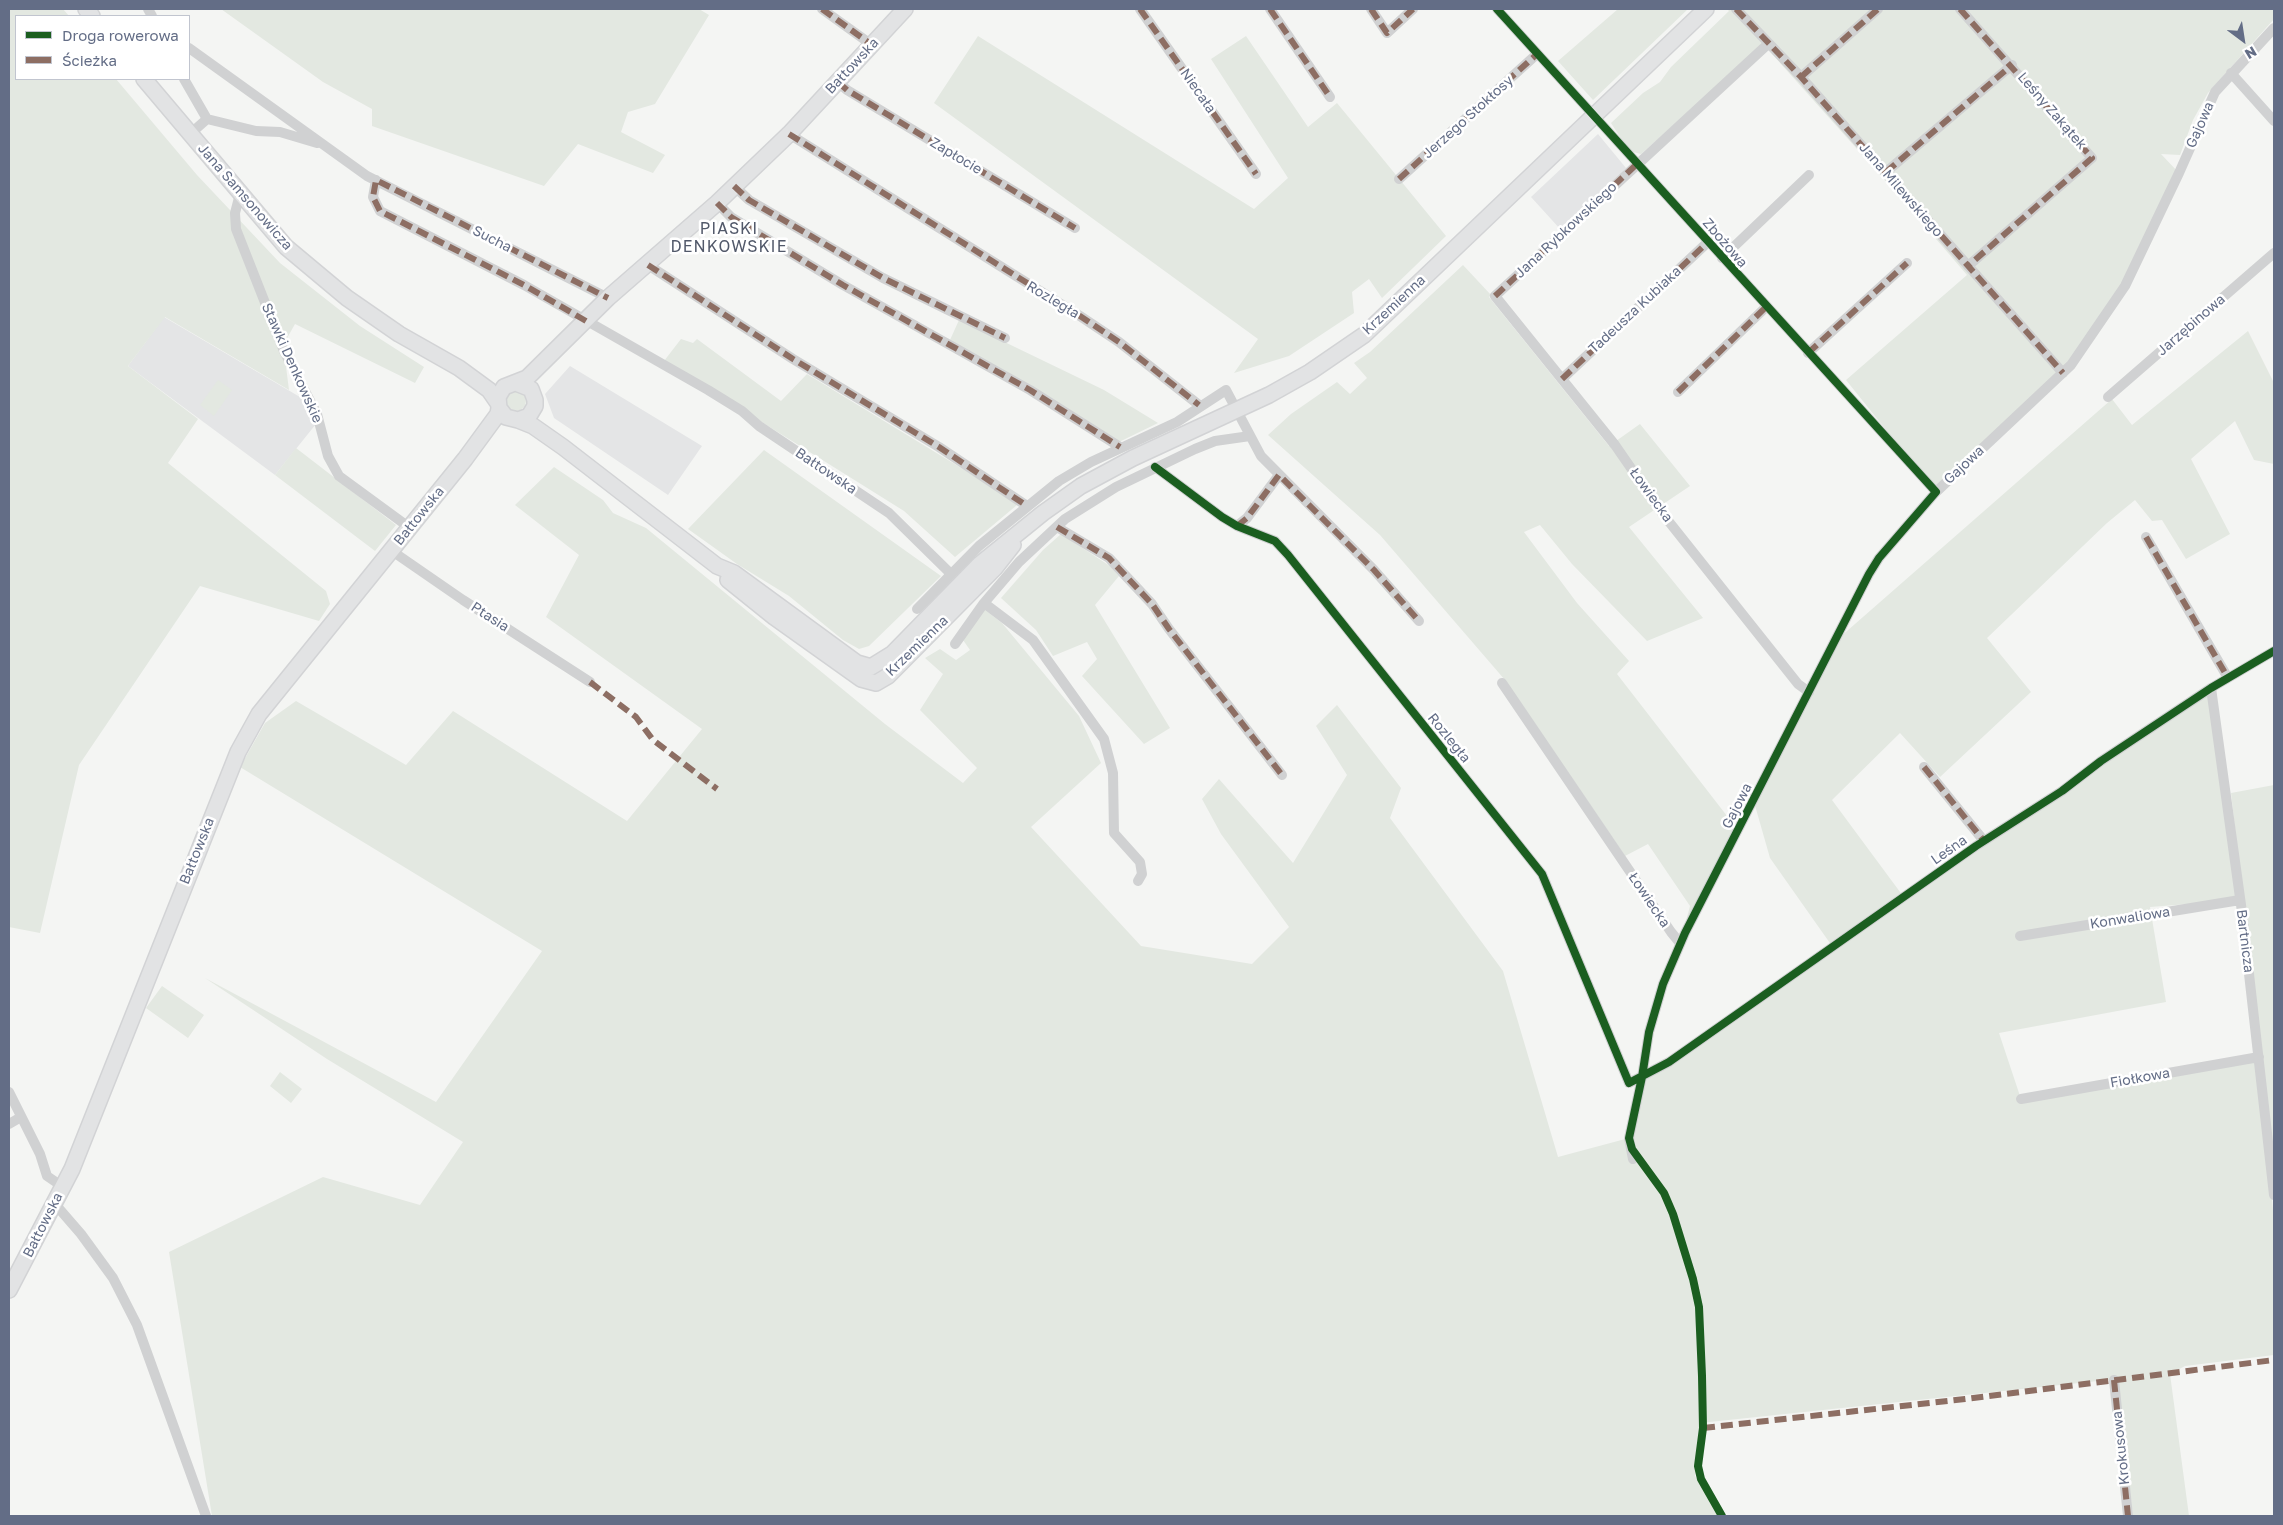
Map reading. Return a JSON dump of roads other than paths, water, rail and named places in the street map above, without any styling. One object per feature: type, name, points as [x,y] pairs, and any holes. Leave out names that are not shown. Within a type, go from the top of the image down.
[{"type":"main road","name":"Bałtowska","points":[[513,383],[526,378],[608,298],[717,203],[789,134],[905,9]]},
{"type":"main road","name":"Krzemienna","points":[[515,420],[533,426],[563,447],[717,566],[728,581],[774,617],[861,680],[876,683],[888,676],[995,568],[1028,526],[1081,486],[1133,458],[1239,411],[1310,372],[1364,335],[1706,9]]},
{"type":"main road","name":"Jana Samsonowicza","points":[[145,80],[286,247],[347,298],[399,334],[459,368],[489,390],[498,405]]},
{"type":"main road","name":"Bałtowska","points":[[534,400],[536,383],[559,346]]},
{"type":"main road","name":"Jana Samsonowicza","points":[[459,368],[502,384],[513,383]]},
{"type":"main road","points":[[513,383],[526,385],[534,400],[529,416],[515,420],[502,413],[498,405],[501,391],[513,383]]},
{"type":"main road","name":"Krzemienna","points":[[534,400],[541,419],[563,447]]},
{"type":"main road","name":"Bałtowska","points":[[9,1290],[63,1187],[238,752],[259,714],[466,459],[498,414],[498,405]]},
{"type":"main road","name":"Bałtowska","points":[[466,459],[515,420]]},
{"type":"street","points":[[822,9],[872,46]]},
{"type":"street","name":"Niecała","points":[[1140,9],[1256,174]]},
{"type":"street","points":[[1270,9],[1330,97]]},
{"type":"street","points":[[1371,9],[1387,33],[1413,9]]},
{"type":"street","name":"Zbożowa","points":[[1496,9],[1936,492]]},
{"type":"street","name":"Jana Milewskiego","points":[[1736,9],[1801,77],[2063,372]]},
{"type":"street","points":[[1801,77],[1878,9]]},
{"type":"street","points":[[1960,9],[2012,65]]},
{"type":"street","name":"Gajowa","points":[[1633,1159],[1629,1138],[1649,1032],[1663,984],[1680,943],[1879,558],[1936,492],[2071,365],[2125,286],[2215,92],[2274,28]]},
{"type":"street","points":[[1637,164],[1768,44]]},
{"type":"street","points":[[190,49],[329,149]]},
{"type":"street","name":"Jerzego Stokłosy","points":[[1399,180],[1538,54]]},
{"type":"street","name":"Leśny Zakątek","points":[[1886,172],[2012,65],[2092,158],[1968,266]]},
{"type":"street","points":[[2231,73],[2274,121]]},
{"type":"street","points":[[185,80],[206,118],[256,131],[280,132],[318,143],[329,149]]},
{"type":"street","name":"Zapłocie","points":[[838,82],[847,90],[1075,228]]},
{"type":"street","points":[[190,134],[206,118]]},
{"type":"street","name":"Rozległa","points":[[789,134],[1080,316],[1119,342],[1199,405]]},
{"type":"street","name":"Sucha","points":[[329,149],[376,180],[608,298]]},
{"type":"street","name":"Jana Rybkowskiego","points":[[1495,296],[1637,164]]},
{"type":"street","name":"Zbożowa","points":[[1722,258],[1809,175]]},
{"type":"street","name":"Bałtowska","points":[[376,180],[373,197],[380,211],[524,285],[708,390],[890,513],[951,574]]},
{"type":"street","points":[[734,186],[749,200],[883,278],[1004,338]]},
{"type":"street","name":"Stawki Denkowskie","points":[[240,194],[235,213],[236,229],[284,351],[317,414],[328,456],[339,476],[410,528]]},
{"type":"street","points":[[717,203],[731,217],[843,285],[1030,390],[1120,447]]},
{"type":"street","name":"Tadeusza Kubiaka","points":[[1562,379],[1708,242]]},
{"type":"street","name":"Jarzębinowa","points":[[2108,397],[2274,253]]},
{"type":"street","points":[[1808,353],[1907,263]]},
{"type":"street","points":[[648,265],[793,359],[939,447],[1027,506]]},
{"type":"street","name":"Łowiecka","points":[[1495,296],[1615,445],[1662,513],[1798,684],[1809,692]]},
{"type":"street","points":[[1678,392],[1766,307]]},
{"type":"street","points":[[917,609],[979,546],[1027,506],[1091,462],[1177,422],[1199,405],[1226,390],[1239,411],[1261,456],[1374,570],[1419,621]]},
{"type":"street","points":[[955,644],[984,602],[1019,562],[1065,519],[1086,504],[1155,467],[1216,441],[1250,436]]},
{"type":"street","name":"Rozległa","points":[[1155,467],[1237,526],[1275,541],[1288,555],[1542,874],[1629,1083],[1642,1077]]},
{"type":"street","points":[[1237,526],[1248,518],[1279,474]]},
{"type":"street","points":[[1057,527],[1109,558],[1152,604],[1169,629],[1282,776]]},
{"type":"street","points":[[2146,537],[2228,678]]},
{"type":"street","name":"Ptasia","points":[[392,550],[463,600],[590,682]]},
{"type":"street","points":[[984,602],[1033,640],[1104,739],[1113,773],[1114,833],[1140,862],[1142,874],[1138,881]]},
{"type":"street","name":"Leśna","points":[[1642,1077],[1669,1062],[1984,841],[2062,791],[2101,761],[2211,688],[2274,651]]},
{"type":"street","name":"Łowiecka","points":[[1502,683],[1680,943]]},
{"type":"street","name":"Bartnicza","points":[[2211,688],[2270,1129],[2274,1195]]},
{"type":"street","points":[[1924,766],[1984,841]]},
{"type":"street","name":"Konwaliowa","points":[[2020,936],[2240,900]]},
{"type":"street","name":"Fiołkowa","points":[[2021,1099],[2259,1057]]},
{"type":"street","points":[[9,1092],[40,1154],[47,1176],[63,1187]]},
{"type":"street","points":[[9,1124],[21,1117]]},
{"type":"street","points":[[55,1204],[81,1234],[113,1278],[137,1325],[206,1516]]},
{"type":"street","name":"Krokusowa","points":[[2114,1380],[2128,1516]]},
{"type":"district","name":"PIASKI DENKOWSKIE","points":[[729,238]]}]
